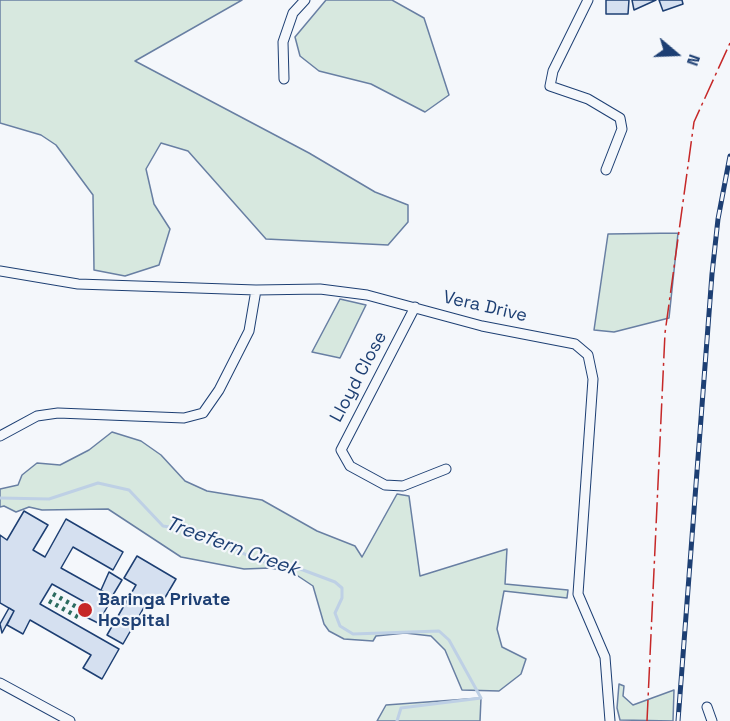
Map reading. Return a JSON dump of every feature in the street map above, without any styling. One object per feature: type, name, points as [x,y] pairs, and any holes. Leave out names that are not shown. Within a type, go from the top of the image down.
[{"type":"street","points":[[284,80],[283,42],[293,13],[305,0]]},
{"type":"street","points":[[588,0],[554,71],[550,86],[588,99],[620,118],[622,129],[606,170]]},
{"type":"street","name":"Vera Drive","points":[[0,271],[78,284],[256,290],[321,289],[367,295],[482,326],[575,344],[588,355],[593,379],[578,594],[605,657],[610,721]]},
{"type":"street","points":[[0,436],[37,416],[58,413],[184,418],[203,413],[219,390],[249,331],[256,290]]},
{"type":"street","name":"Lloyd Close","points":[[414,308],[341,450],[350,466],[386,485],[403,486],[446,469]]},
{"type":"street","points":[[0,683],[70,721]]},
{"type":"street","points":[[707,707],[712,721]]},
{"type":"shaded area","points":[[0,0],[242,0],[135,61],[309,153],[375,192],[408,205],[408,222],[388,245],[266,239],[188,151],[161,143],[146,169],[154,204],[170,229],[159,265],[125,276],[94,270],[93,195],[56,145],[41,135],[0,123]]},
{"type":"shaded area","points":[[326,0],[392,0],[424,18],[449,95],[425,112],[371,84],[319,71],[300,56],[295,37]]},
{"type":"shaded area","points":[[678,233],[669,318],[614,332],[594,330],[608,234]]},
{"type":"shaded area","points":[[340,299],[366,305],[340,358],[312,352]]},
{"type":"shaded area","points":[[112,432],[141,441],[161,455],[185,481],[207,491],[262,500],[317,531],[355,546],[362,557],[397,494],[409,496],[420,576],[507,549],[505,584],[568,590],[567,598],[504,591],[497,629],[502,647],[526,659],[521,674],[499,691],[462,690],[445,650],[431,636],[405,633],[376,636],[373,641],[344,639],[329,631],[324,624],[313,586],[292,572],[270,568],[244,569],[181,557],[108,509],[42,510],[29,507],[16,512],[4,506],[0,507],[0,489],[18,485],[22,475],[37,463],[60,465],[89,450]]},
{"type":"shaded area","points":[[619,684],[624,686],[623,696],[633,705],[674,690],[673,721],[620,720],[617,708]]},
{"type":"shaded area","points":[[481,698],[480,721],[377,721],[386,705]]},
{"type":"building","points":[[606,0],[629,0],[628,14],[606,14]]},
{"type":"building","points":[[632,0],[656,0],[634,10]]},
{"type":"building","points":[[659,0],[682,0],[683,4],[663,11]]},
{"type":"building","points":[[24,511],[48,525],[33,550],[45,557],[66,519],[123,552],[113,570],[73,547],[61,568],[113,597],[98,623],[84,616],[90,605],[52,584],[40,604],[119,649],[102,679],[83,668],[91,655],[30,620],[23,634],[7,625],[14,611],[0,603],[0,535],[7,540]]},
{"type":"building","points":[[137,556],[176,579],[163,601],[158,598],[153,606],[147,602],[123,644],[107,635],[136,585],[124,578]]},
{"type":"building","points":[[109,572],[122,580],[113,595],[126,603],[124,606],[101,590]]},
{"type":"building","points":[[9,608],[14,611],[2,633],[0,624]]},
{"type":"waterway","name":"Treefern Creek","points":[[0,498],[49,499],[98,483],[129,490],[163,526],[203,532],[256,560],[303,570],[335,582],[342,588],[342,598],[335,613],[340,626],[353,634],[439,631],[449,640],[481,698],[401,708],[397,721]]},
{"type":"railway","points":[[678,721],[712,274],[718,219],[730,156]]},
{"type":"hedge","points":[[53,594],[82,610]]},
{"type":"hedge","points":[[49,601],[78,617]]},
{"type":"power","points":[[647,721],[665,333],[694,122],[730,43]]},
{"type":"place","name":"Baringa Private Hospital","points":[[85,610]]}]
